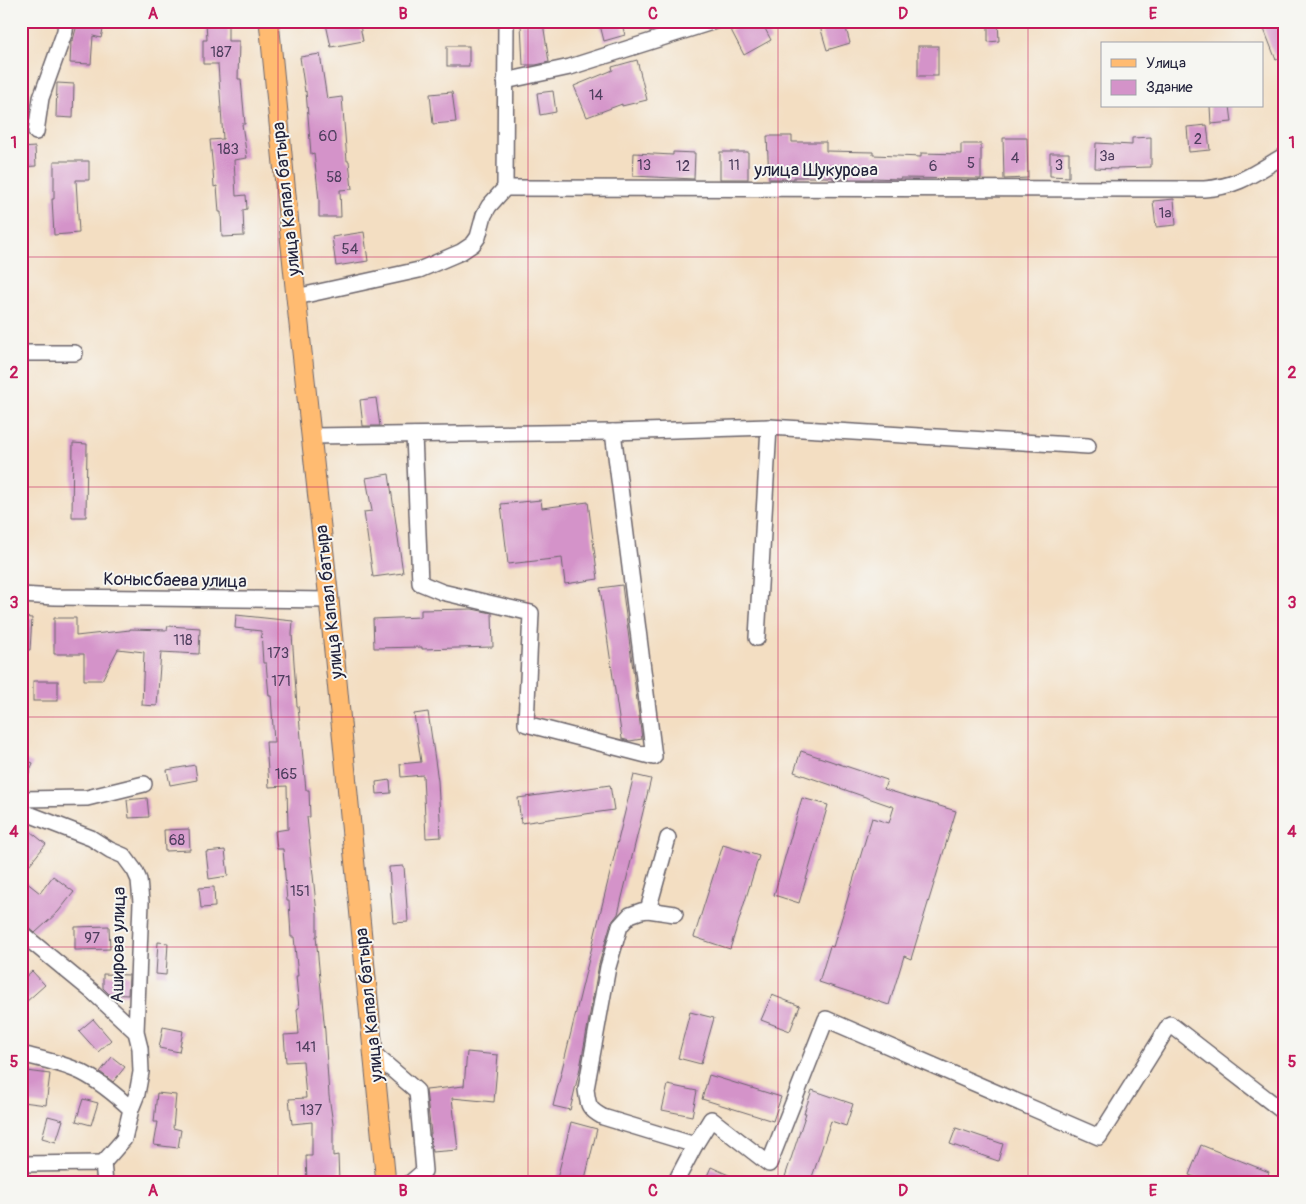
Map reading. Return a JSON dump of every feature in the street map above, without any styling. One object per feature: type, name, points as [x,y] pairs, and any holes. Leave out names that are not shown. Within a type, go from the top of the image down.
[{"type":"main road","name":"улица Капал батыра","points":[[269,21],[296,297],[329,600],[386,1183]]},
{"type":"street","points":[[36,132],[41,98],[65,31],[66,21]]},
{"type":"street","points":[[296,297],[419,270],[461,252],[473,244],[478,237],[484,215],[489,206],[506,188],[506,21]]},
{"type":"street","points":[[506,81],[570,67],[715,21]]},
{"type":"street","name":"улица Шукурова","points":[[506,188],[1204,189],[1224,187],[1243,180],[1285,155]]},
{"type":"street","points":[[21,353],[75,353]]},
{"type":"street","points":[[311,436],[613,432],[768,427],[1088,446]]},
{"type":"street","points":[[757,638],[768,427]]},
{"type":"street","points":[[414,435],[420,583],[442,592],[531,613],[526,724],[654,757],[613,432]]},
{"type":"street","name":"Конысбаева улица","points":[[21,595],[329,600]]},
{"type":"street","points":[[21,799],[87,798],[144,784]]},
{"type":"street","name":"Аширова улица","points":[[21,811],[91,838],[124,856],[135,870],[138,880],[141,902],[136,1032],[140,1048],[141,1072],[137,1094],[131,1109],[124,1139],[103,1162]]},
{"type":"street","points":[[648,910],[668,838]]},
{"type":"street","points":[[675,914],[648,910],[641,911],[630,915],[620,926],[608,967],[586,1089],[592,1111],[603,1117],[695,1145]]},
{"type":"street","points":[[21,933],[94,993],[136,1032]]},
{"type":"street","points":[[675,1183],[711,1119],[769,1164],[826,1019],[1099,1137],[1170,1024],[1285,1113]]},
{"type":"street","points":[[21,1054],[81,1072],[116,1094],[131,1109]]},
{"type":"street","points":[[374,1054],[417,1091],[424,1171],[410,1183]]},
{"type":"street","points":[[21,1164],[103,1162],[105,1183]]},
{"type":"building","points":[[78,21],[105,21],[101,38],[93,36],[91,64],[70,63],[71,42]]},
{"type":"building","points":[[206,21],[228,21],[228,41],[239,41],[238,79],[241,79],[245,124],[242,124],[247,158],[234,160],[236,196],[246,195],[247,209],[243,210],[244,236],[222,237],[221,212],[219,212],[217,186],[214,187],[210,140],[223,139],[218,64],[203,64],[203,40],[207,40]]},
{"type":"building","points":[[337,21],[359,21],[363,41],[331,47],[326,24]]},
{"type":"building","points":[[599,21],[621,21],[625,35],[604,41]]},
{"type":"building","points":[[747,21],[761,21],[771,40],[744,55],[731,30]]},
{"type":"building","points":[[844,21],[850,43],[827,50],[819,23]]},
{"type":"building","points":[[988,21],[998,21],[999,41],[988,42]]},
{"type":"building","points":[[1269,21],[1285,21],[1285,56],[1276,60],[1262,24]]},
{"type":"building","points":[[543,23],[549,62],[523,65],[521,24]]},
{"type":"building","points":[[447,46],[469,46],[469,66],[447,66]]},
{"type":"building","points":[[918,46],[938,46],[938,76],[918,76]]},
{"type":"building","points":[[320,54],[327,99],[342,97],[347,161],[349,161],[352,189],[340,190],[341,217],[319,217],[314,153],[311,154],[306,91],[300,57]]},
{"type":"building","points":[[637,60],[647,100],[622,106],[622,104],[587,117],[574,86],[613,70],[612,67]]},
{"type":"building","points":[[57,83],[74,84],[73,118],[56,117]]},
{"type":"building","points":[[553,91],[556,112],[540,115],[537,93]]},
{"type":"building","points":[[452,92],[456,122],[433,124],[430,94]]},
{"type":"building","points":[[1210,108],[1230,108],[1232,122],[1211,124]]},
{"type":"building","points":[[1207,125],[1210,150],[1189,152],[1187,127]]},
{"type":"building","points":[[767,136],[792,136],[792,142],[826,142],[826,151],[873,152],[873,155],[921,157],[921,153],[961,154],[961,144],[981,144],[981,179],[833,179],[833,177],[794,177],[794,179],[769,179]]},
{"type":"building","points":[[1151,137],[1151,167],[1095,168],[1096,143],[1132,145],[1132,138]]},
{"type":"building","points":[[1003,138],[1027,138],[1028,178],[1004,179]]},
{"type":"building","points":[[35,147],[36,166],[21,167],[21,148]]},
{"type":"building","points":[[673,152],[695,153],[694,179],[633,176],[634,153],[673,155]]},
{"type":"building","points":[[720,152],[748,152],[748,179],[720,179]]},
{"type":"building","points":[[1050,153],[1069,153],[1069,177],[1050,176]]},
{"type":"building","points":[[54,161],[89,161],[89,180],[76,180],[79,233],[54,235],[52,199],[54,199]]},
{"type":"building","points":[[1174,199],[1176,225],[1156,227],[1153,201]]},
{"type":"building","points":[[364,232],[368,261],[336,266],[332,237]]},
{"type":"building","points":[[376,398],[380,426],[363,426],[360,400]]},
{"type":"building","points":[[73,443],[87,444],[86,517],[72,517]]},
{"type":"building","points":[[389,474],[403,573],[373,577],[364,512],[372,511],[366,478]]},
{"type":"building","points":[[541,500],[542,508],[588,502],[598,579],[565,584],[562,558],[508,564],[501,504]]},
{"type":"building","points":[[622,585],[642,739],[630,741],[622,739],[600,588]]},
{"type":"building","points":[[472,609],[492,613],[493,647],[374,648],[373,619],[421,617],[421,610]]},
{"type":"building","points":[[236,615],[293,621],[292,634],[297,706],[306,790],[309,790],[310,817],[307,817],[317,914],[316,936],[333,1124],[333,1156],[338,1155],[339,1183],[307,1183],[306,1156],[312,1156],[312,1122],[292,1124],[289,1099],[306,1098],[303,1061],[286,1062],[284,1035],[299,1034],[296,976],[298,976],[294,937],[291,937],[283,849],[277,849],[275,831],[288,829],[287,786],[269,787],[266,742],[274,742],[271,696],[269,696],[266,663],[263,663],[261,631],[235,628]]},
{"type":"building","points":[[21,617],[32,618],[30,650],[21,649]]},
{"type":"building","points":[[54,618],[76,618],[76,636],[130,629],[167,630],[168,626],[200,628],[199,654],[161,652],[157,706],[142,705],[144,652],[118,649],[102,680],[84,680],[84,654],[54,654]]},
{"type":"building","points":[[33,681],[58,681],[58,701],[33,701]]},
{"type":"building","points":[[428,712],[438,781],[441,837],[426,838],[423,775],[401,777],[400,764],[421,762],[414,714]]},
{"type":"building","points":[[801,751],[887,780],[884,789],[956,811],[911,959],[904,956],[889,1005],[819,982],[830,946],[833,947],[872,818],[889,823],[894,807],[794,772]]},
{"type":"building","points":[[21,758],[33,763],[22,790],[21,790]]},
{"type":"building","points":[[195,765],[197,780],[170,785],[167,770]]},
{"type":"building","points":[[634,775],[651,779],[618,914],[611,923],[599,964],[580,1068],[570,1110],[553,1106]]},
{"type":"building","points":[[390,780],[391,793],[377,794],[376,782]]},
{"type":"building","points":[[610,785],[614,810],[521,823],[518,798]]},
{"type":"building","points":[[147,798],[149,817],[129,818],[127,800]]},
{"type":"building","points":[[802,798],[828,805],[799,903],[774,895]]},
{"type":"building","points":[[21,824],[46,844],[21,875]]},
{"type":"building","points":[[189,829],[190,850],[165,851],[164,830]]},
{"type":"building","points":[[723,845],[759,856],[730,949],[694,937]]},
{"type":"building","points":[[225,850],[228,876],[209,879],[206,852]]},
{"type":"building","points":[[404,866],[408,922],[393,923],[389,867]]},
{"type":"building","points":[[53,876],[74,892],[58,912],[35,933],[27,926],[21,924],[21,878],[40,893]]},
{"type":"building","points":[[214,887],[215,907],[201,908],[199,888]]},
{"type":"building","points":[[109,926],[110,949],[75,950],[75,927]]},
{"type":"building","points":[[158,942],[168,943],[166,975],[156,974]]},
{"type":"building","points":[[32,971],[45,985],[26,1002],[21,997],[21,981]]},
{"type":"building","points":[[103,974],[129,975],[128,995],[109,994],[103,988]]},
{"type":"building","points":[[772,995],[800,1006],[790,1031],[761,1020]]},
{"type":"building","points":[[690,1012],[714,1018],[701,1064],[678,1058]]},
{"type":"building","points":[[93,1019],[111,1040],[98,1052],[79,1031]]},
{"type":"building","points":[[163,1027],[183,1031],[179,1052],[159,1048]]},
{"type":"building","points":[[467,1052],[498,1055],[494,1102],[452,1098],[458,1150],[432,1152],[426,1090],[464,1086]]},
{"type":"building","points":[[112,1057],[125,1067],[113,1082],[100,1072]]},
{"type":"building","points":[[27,1071],[50,1074],[46,1105],[23,1102]]},
{"type":"building","points":[[709,1075],[781,1097],[773,1121],[702,1099]]},
{"type":"building","points":[[668,1085],[697,1091],[692,1116],[662,1110]]},
{"type":"building","points":[[812,1090],[853,1104],[846,1126],[831,1121],[810,1183],[783,1183],[806,1113],[804,1113]]},
{"type":"building","points":[[157,1093],[176,1095],[173,1128],[181,1130],[178,1148],[154,1145],[158,1122],[154,1122]]},
{"type":"building","points":[[83,1099],[98,1103],[91,1125],[76,1121]]},
{"type":"building","points":[[48,1116],[63,1120],[56,1142],[42,1138]]},
{"type":"building","points":[[571,1122],[597,1129],[584,1183],[556,1183]]},
{"type":"building","points":[[956,1128],[1003,1144],[998,1161],[950,1144]]},
{"type":"building","points":[[1201,1145],[1269,1172],[1265,1183],[1210,1183],[1189,1175]]},
{"type":"building","points":[[711,1167],[746,1183],[704,1183]]}]
